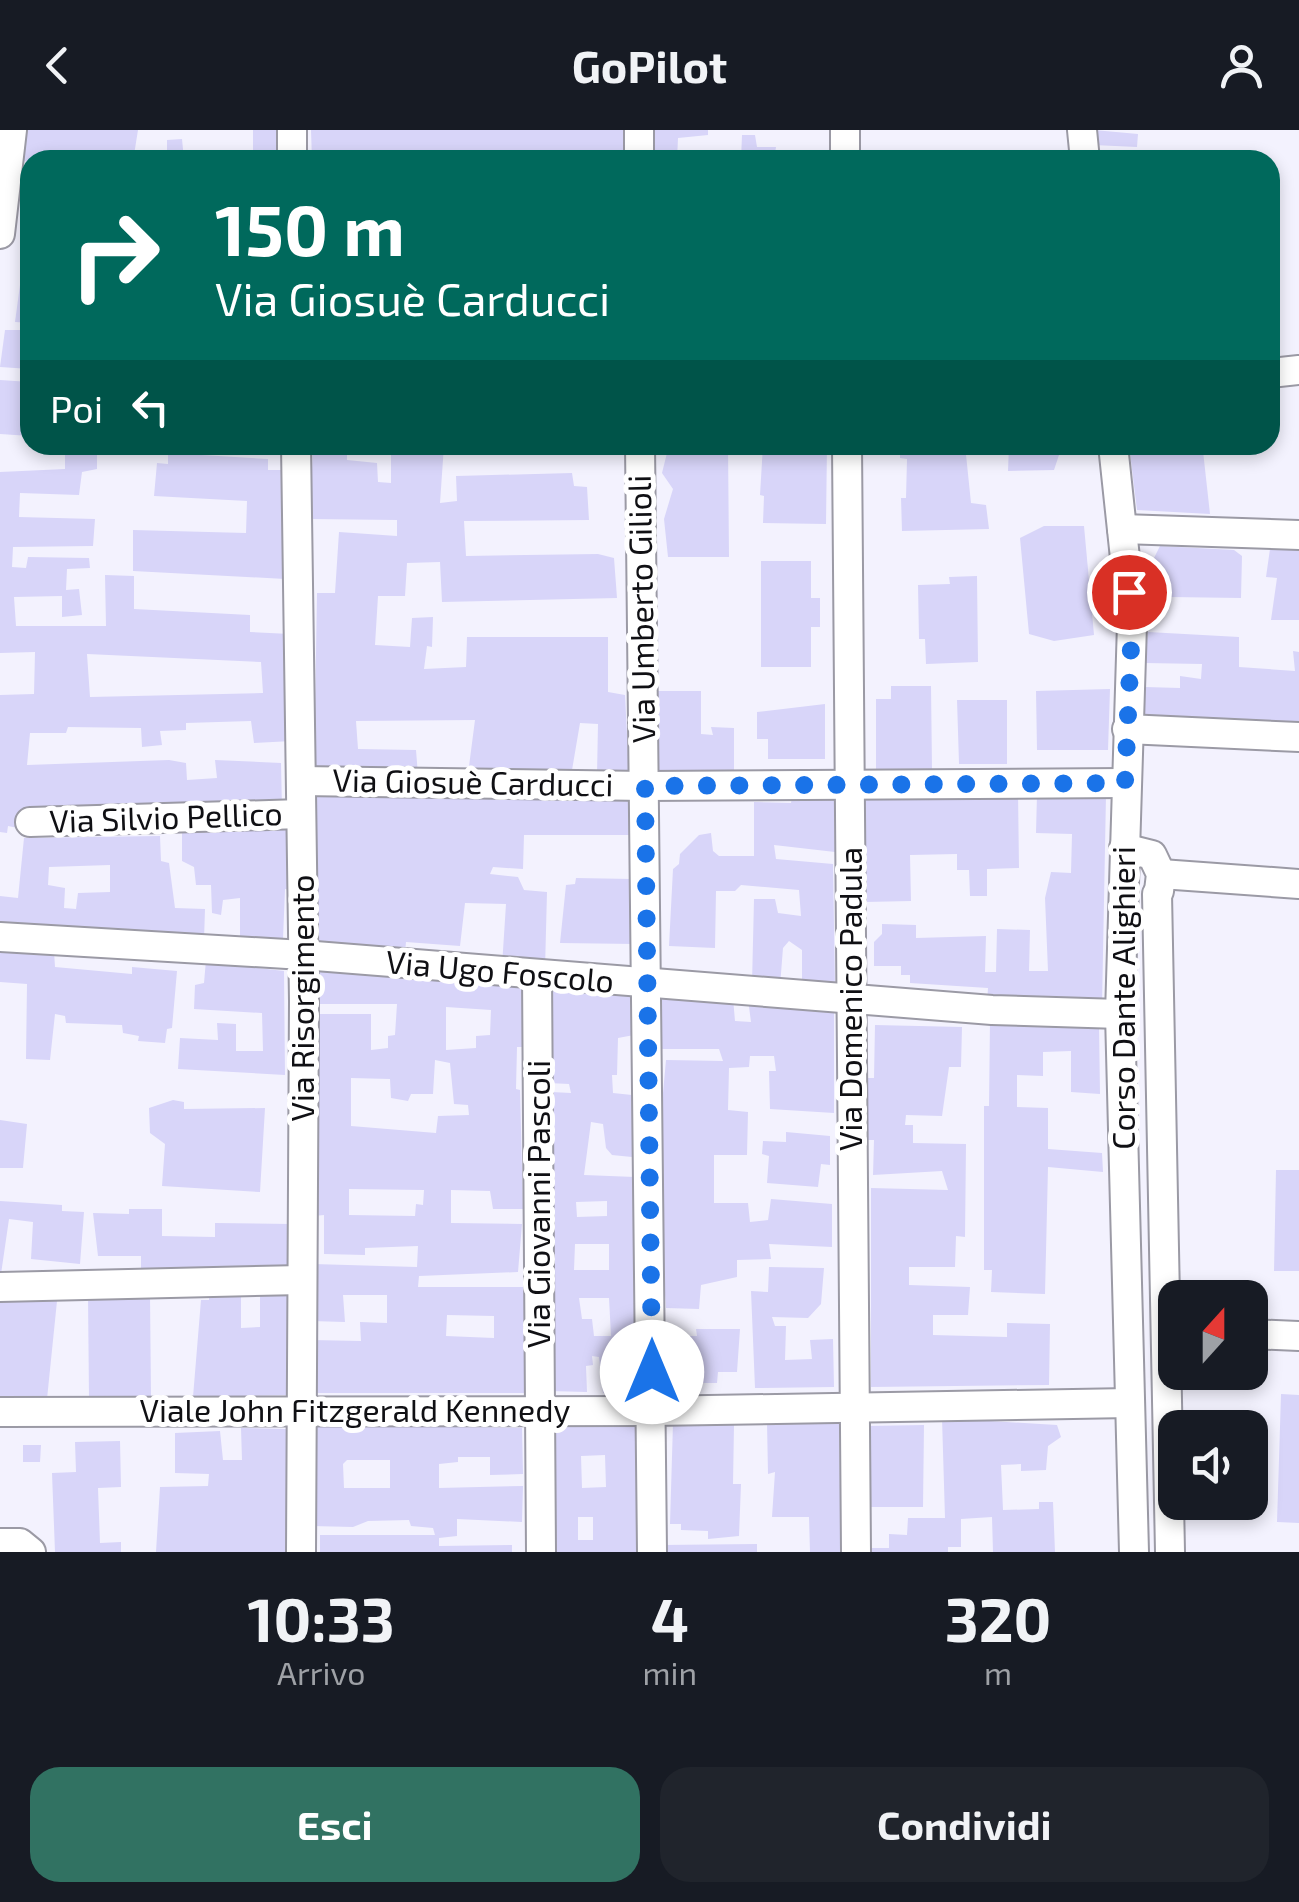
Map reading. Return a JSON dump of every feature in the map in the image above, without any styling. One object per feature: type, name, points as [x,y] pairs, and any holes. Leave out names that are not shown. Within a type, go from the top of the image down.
[{"type":"street","points":[[0,234],[12,130]]},
{"type":"street","name":"Via Risorgimento","points":[[296,455],[304,955],[302,1552]]},
{"type":"street","name":"Via Umberto Gilioli","points":[[640,455],[649,985],[652,1552]]},
{"type":"street","name":"Via Domenico Padula","points":[[847,455],[856,1552]]},
{"type":"street","name":"Corso Dante Alighieri","points":[[1114,455],[1132,624],[1120,1014],[1134,1552]]},
{"type":"street","points":[[1122,529],[1299,535]]},
{"type":"street","points":[[1127,729],[1299,737]]},
{"type":"street","name":"Via Giosuè Carducci","points":[[301,781],[645,786],[1125,783]]},
{"type":"street","name":"Via Silvio Pellico","points":[[30,822],[301,814]]},
{"type":"street","points":[[1124,848],[1152,855],[1160,884],[1170,1280]]},
{"type":"street","points":[[1160,884],[1299,884]]},
{"type":"street","points":[[1122,918],[1142,908],[1160,884]]},
{"type":"street","name":"Via Ugo Foscolo","points":[[0,937],[304,955],[992,1010],[1120,1014]]},
{"type":"street","name":"Via Giovanni Pascoli","points":[[537,975],[541,1552]]},
{"type":"street","points":[[0,1287],[302,1280]]},
{"type":"street","points":[[1268,1335],[1299,1336]]},
{"type":"street","points":[[1168,1390],[1170,1552]]},
{"type":"street","name":"Viale John Fitzgerald Kennedy","points":[[0,1412],[652,1410],[1130,1403],[1142,1414],[1153,1416],[1162,1411],[1168,1397]]},
{"type":"street","points":[[0,1543],[20,1544],[31,1552]]},
{"type":"building","points":[[26,130],[138,130],[135,150],[23,150]]},
{"type":"building","points":[[253,130],[285,130],[285,150],[253,150]]},
{"type":"building","points":[[311,130],[624,130],[624,150],[312,150]]},
{"type":"building","points":[[651,130],[708,130],[708,135],[678,138],[677,150],[652,150]]},
{"type":"building","points":[[1094,130],[1138,134],[1137,147],[1094,145]]},
{"type":"building","points":[[742,135],[755,135],[757,147],[776,147],[776,150],[741,150]]},
{"type":"building","points":[[182,139],[183,150],[167,150],[167,140]]},
{"type":"building","points":[[20,285],[20,322],[15,322]]},
{"type":"building","points":[[5,330],[20,330],[20,368],[0,367]]},
{"type":"building","points":[[0,380],[20,381],[20,435],[0,434]]},
{"type":"building","points":[[65,455],[97,455],[97,469],[82,472],[79,495],[20,493],[19,517],[95,519],[93,546],[13,547],[12,567],[26,568],[28,557],[89,558],[90,568],[67,569],[66,590],[79,589],[82,615],[62,617],[62,596],[14,597],[16,626],[106,626],[105,575],[134,576],[134,609],[250,615],[250,632],[290,634],[292,741],[254,743],[251,721],[186,723],[186,730],[160,731],[162,745],[142,747],[141,728],[68,727],[66,733],[30,733],[27,765],[169,760],[186,763],[187,780],[217,778],[215,760],[281,763],[282,809],[24,809],[23,829],[8,826],[7,833],[0,832],[0,695],[34,694],[35,652],[0,653],[0,472],[65,469]],"holes":[[[87,654],[261,662],[263,693],[90,697]]]},
{"type":"building","points":[[168,455],[201,455],[268,459],[268,470],[288,470],[285,579],[133,571],[133,530],[246,533],[247,501],[154,496],[157,463],[168,464]]},
{"type":"building","points":[[313,455],[347,455],[347,460],[377,463],[378,482],[391,483],[391,455],[443,455],[440,503],[457,501],[456,476],[572,473],[574,486],[587,487],[589,520],[464,521],[466,556],[598,554],[614,558],[617,598],[442,602],[440,562],[407,563],[405,596],[378,596],[375,645],[410,647],[412,618],[433,617],[432,647],[427,646],[424,669],[466,667],[467,637],[608,637],[608,692],[625,695],[629,774],[597,775],[598,724],[580,723],[571,776],[468,774],[475,720],[356,721],[358,749],[416,750],[418,775],[314,774],[317,593],[335,593],[339,532],[397,536],[397,520],[310,519]]},
{"type":"building","points":[[666,455],[728,455],[729,557],[668,557],[664,519],[673,489],[662,473]]},
{"type":"building","points":[[762,455],[827,455],[826,524],[763,523],[764,496],[760,495]]},
{"type":"building","points":[[966,455],[971,503],[986,505],[989,529],[902,531],[901,498],[906,498],[907,459],[900,458]]},
{"type":"building","points":[[1009,455],[1059,455],[1054,470],[1008,471]]},
{"type":"building","points":[[1130,455],[1203,455],[1210,514],[1137,510]]},
{"type":"building","points":[[1044,526],[1084,526],[1094,635],[1054,641],[1029,634],[1020,538]]},
{"type":"building","points":[[1160,546],[1234,550],[1242,556],[1241,598],[1170,597],[1170,592],[1152,592],[1148,570]]},
{"type":"building","points":[[1270,549],[1299,550],[1299,620],[1271,620],[1277,578],[1266,577]]},
{"type":"building","points":[[761,561],[811,561],[811,598],[820,598],[820,627],[811,627],[811,667],[761,667]]},
{"type":"building","points":[[977,576],[978,662],[926,664],[925,639],[919,639],[918,585],[950,584],[949,577]]},
{"type":"building","points":[[1148,632],[1239,637],[1239,667],[1295,671],[1293,651],[1299,652],[1299,727],[1142,722],[1145,687],[1180,688],[1180,676],[1201,679],[1202,664],[1145,663]]},
{"type":"building","points":[[891,686],[931,686],[932,769],[876,769],[876,699],[891,699]]},
{"type":"building","points":[[1110,689],[1108,750],[1037,750],[1036,691]]},
{"type":"building","points":[[650,691],[701,691],[701,734],[713,735],[711,727],[734,728],[734,771],[722,771],[722,778],[650,778]]},
{"type":"building","points":[[957,700],[1007,700],[1007,764],[959,764]]},
{"type":"building","points":[[825,704],[825,759],[768,759],[768,739],[757,739],[757,712]]},
{"type":"building","points":[[1018,792],[1019,868],[987,869],[987,896],[970,896],[969,870],[957,870],[957,854],[910,855],[911,901],[865,902],[864,795]]},
{"type":"building","points":[[1037,794],[1106,795],[1102,1006],[987,1003],[988,988],[910,983],[910,975],[901,975],[901,966],[874,966],[874,942],[882,934],[882,924],[916,925],[916,938],[986,936],[985,972],[996,972],[997,929],[1030,930],[1029,971],[1048,971],[1045,898],[1051,872],[1071,873],[1072,834],[1036,833]]},
{"type":"building","points":[[314,797],[635,797],[634,835],[524,835],[523,869],[493,867],[490,874],[518,877],[524,890],[547,892],[545,969],[502,966],[506,904],[465,903],[460,946],[406,942],[405,953],[313,951]]},
{"type":"building","points":[[792,797],[834,798],[835,852],[774,845],[776,859],[833,864],[835,988],[802,987],[802,950],[789,941],[783,948],[780,986],[752,984],[754,899],[775,899],[778,913],[801,916],[799,890],[741,885],[735,891],[716,891],[715,948],[669,946],[673,869],[679,864],[680,854],[699,835],[711,833],[713,851],[719,856],[754,856],[754,802],[791,803]]},
{"type":"building","points":[[292,829],[291,890],[285,889],[283,939],[240,940],[240,898],[223,900],[221,915],[212,913],[211,885],[196,885],[194,867],[182,861],[182,832]]},
{"type":"building","points":[[160,836],[161,861],[169,863],[175,908],[205,909],[204,940],[20,930],[17,922],[0,923],[0,896],[18,898],[24,838]],"holes":[[[110,865],[110,892],[78,893],[76,909],[64,908],[65,888],[48,885],[49,867]]]},
{"type":"building","points":[[576,878],[632,879],[635,944],[560,943],[566,885],[575,884]]},
{"type":"building","points":[[0,948],[54,951],[55,967],[132,974],[132,967],[177,971],[172,1028],[167,1029],[165,1043],[138,1041],[139,1036],[123,1033],[122,1025],[66,1023],[65,1016],[55,1014],[50,1060],[26,1059],[27,984],[0,982]]},
{"type":"building","points":[[206,960],[240,961],[240,966],[284,971],[285,1075],[178,1069],[180,1038],[218,1040],[217,1023],[236,1024],[236,1051],[263,1051],[262,1013],[194,1009],[195,985],[204,983]]},
{"type":"building","points":[[313,967],[522,980],[522,1047],[517,1047],[516,1089],[520,1090],[523,1209],[493,1209],[490,1191],[451,1190],[451,1223],[522,1224],[518,1272],[419,1276],[418,1287],[524,1287],[526,1393],[312,1393],[311,1340],[361,1341],[360,1322],[387,1323],[387,1295],[343,1295],[345,1322],[311,1321],[313,1264],[417,1267],[418,1246],[365,1248],[365,1255],[324,1254],[324,1215],[314,1216],[317,1014],[371,1014],[371,1050],[388,1048],[388,1036],[395,1035],[397,1004],[314,1004]],"holes":[[[446,1007],[491,1010],[490,1035],[476,1036],[476,1048],[446,1050]],[[435,1060],[450,1063],[454,1104],[468,1105],[469,1115],[438,1116],[436,1133],[351,1126],[351,1078],[390,1079],[391,1098],[408,1101],[411,1094],[433,1094]],[[349,1189],[424,1190],[423,1205],[416,1204],[415,1216],[349,1215]],[[447,1315],[494,1316],[494,1338],[446,1336]]]},
{"type":"building","points":[[546,984],[633,990],[634,1035],[618,1038],[617,1075],[612,1075],[613,1093],[632,1095],[632,1157],[612,1155],[606,1148],[603,1124],[591,1122],[584,1175],[635,1177],[638,1395],[603,1393],[599,1357],[592,1356],[593,1365],[586,1366],[587,1392],[549,1391],[551,1092],[571,1093],[569,1084],[548,1083]],"holes":[[[607,1201],[607,1216],[577,1217],[576,1202]],[[575,1244],[609,1244],[609,1270],[574,1270]],[[579,1298],[609,1298],[611,1336],[594,1336],[592,1319],[582,1319]]]},
{"type":"building","points":[[663,996],[733,998],[735,1021],[751,1022],[748,999],[834,1005],[834,1113],[770,1109],[769,1071],[776,1071],[774,1056],[750,1056],[749,1067],[729,1068],[728,1110],[748,1112],[747,1155],[714,1155],[714,1203],[748,1203],[750,1222],[768,1220],[771,1199],[832,1204],[832,1247],[769,1244],[771,1259],[737,1260],[737,1277],[701,1285],[699,1309],[666,1308],[665,1294],[659,1295],[657,1092],[663,1093],[666,1060],[723,1061],[719,1049],[653,1049],[654,1009]]},
{"type":"building","points":[[990,1020],[1099,1026],[1100,1094],[1071,1092],[1071,1051],[1043,1052],[1043,1076],[1017,1075],[1017,1107],[1048,1108],[1048,1149],[1102,1153],[1103,1172],[1048,1167],[1045,1294],[991,1292],[992,1270],[984,1270],[984,1106],[989,1106]]},
{"type":"building","points":[[875,1025],[962,1027],[961,1067],[949,1067],[942,1116],[906,1115],[905,1125],[913,1125],[913,1143],[966,1144],[965,1237],[956,1236],[955,1267],[909,1267],[909,1285],[970,1287],[968,1315],[933,1315],[933,1335],[1007,1337],[1007,1323],[1050,1324],[1049,1385],[871,1387],[871,1188],[948,1190],[942,1171],[873,1175],[874,1140],[864,1140],[865,1078],[874,1078]]},
{"type":"building","points":[[173,1100],[184,1102],[184,1109],[265,1108],[260,1192],[162,1186],[165,1144],[150,1133],[149,1108]]},
{"type":"building","points":[[0,1120],[27,1124],[23,1168],[0,1168]]},
{"type":"building","points":[[786,1132],[830,1136],[830,1165],[821,1164],[818,1187],[767,1183],[769,1156],[762,1154],[763,1141],[786,1142]]},
{"type":"building","points":[[1276,1170],[1299,1170],[1299,1271],[1274,1271]]},
{"type":"building","points":[[0,1201],[62,1205],[62,1211],[84,1212],[80,1264],[31,1259],[33,1222],[9,1219],[0,1281]]},
{"type":"building","points":[[129,1209],[162,1209],[162,1236],[215,1237],[215,1223],[291,1224],[290,1271],[141,1268],[141,1256],[98,1256],[93,1213],[129,1214]]},
{"type":"building","points":[[769,1267],[824,1268],[821,1304],[808,1318],[772,1317],[775,1326],[786,1326],[785,1360],[812,1359],[810,1340],[833,1339],[834,1387],[755,1388],[751,1291],[768,1292]]},
{"type":"building","points":[[241,1294],[241,1328],[260,1327],[260,1295],[289,1294],[290,1395],[193,1397],[201,1300],[209,1300],[209,1295]]},
{"type":"building","points":[[88,1296],[150,1296],[151,1397],[89,1398]]},
{"type":"building","points":[[0,1300],[57,1301],[47,1399],[0,1400]]},
{"type":"building","points":[[696,1329],[740,1329],[737,1372],[718,1372],[717,1383],[679,1383],[679,1362],[671,1361],[670,1336],[697,1336]]},
{"type":"building","points":[[1281,1394],[1299,1395],[1299,1523],[1277,1522]]},
{"type":"building","points":[[942,1418],[1057,1425],[1061,1437],[1048,1446],[1046,1470],[1021,1471],[1021,1464],[1001,1465],[1003,1510],[1039,1509],[1039,1502],[1053,1502],[1055,1552],[993,1552],[992,1517],[961,1519],[961,1547],[948,1547],[948,1552],[871,1552],[871,1548],[889,1548],[889,1534],[907,1535],[908,1518],[945,1518]]},
{"type":"building","points":[[839,1421],[841,1552],[810,1552],[809,1517],[772,1517],[775,1472],[768,1474],[767,1422]]},
{"type":"building","points":[[673,1423],[734,1425],[733,1484],[741,1484],[739,1536],[708,1539],[708,1531],[681,1530],[681,1524],[670,1524]]},
{"type":"building","points":[[309,1425],[522,1428],[523,1474],[490,1475],[490,1457],[458,1457],[458,1462],[439,1464],[439,1488],[523,1486],[522,1522],[457,1519],[457,1536],[439,1538],[439,1546],[512,1545],[512,1552],[320,1552],[320,1535],[435,1535],[433,1528],[411,1526],[409,1520],[368,1521],[353,1527],[312,1526]],"holes":[[[347,1460],[390,1460],[390,1488],[344,1488],[343,1464]]]},
{"type":"building","points":[[924,1425],[923,1507],[870,1507],[869,1426]]},
{"type":"building","points":[[548,1426],[637,1427],[637,1552],[548,1552]],"holes":[[[605,1455],[606,1487],[582,1488],[581,1456]],[[578,1517],[593,1517],[593,1540],[578,1540]]]},
{"type":"building","points":[[241,1428],[287,1429],[290,1552],[156,1552],[160,1487],[208,1486],[209,1474],[175,1473],[175,1433],[220,1431],[223,1460],[242,1460]]},
{"type":"building","points":[[120,1441],[121,1487],[98,1488],[100,1543],[121,1542],[121,1552],[55,1552],[52,1473],[76,1472],[75,1442]]},
{"type":"building","points":[[23,1445],[41,1445],[40,1462],[23,1462]]},
{"type":"building","points":[[757,1544],[757,1552],[661,1552],[661,1545]]},
{"type":"route","points":[[652,1372],[645,786],[1125,783],[1132,624],[1129,592]]}]
